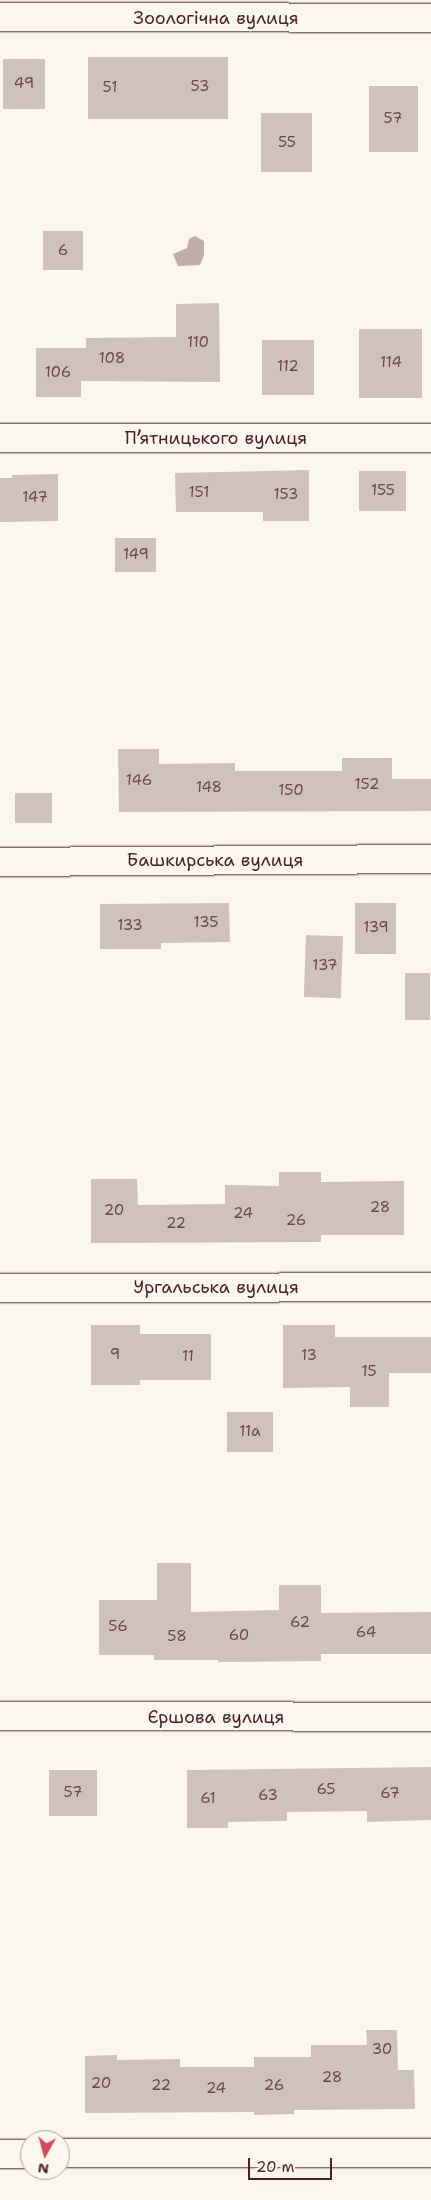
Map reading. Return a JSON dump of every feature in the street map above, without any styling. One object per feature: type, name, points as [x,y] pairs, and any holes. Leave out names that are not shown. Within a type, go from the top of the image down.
[{"type":"street","name":"Зоологічна вулиця","points":[[0,17],[431,18]]},
{"type":"street","name":"П’ятницького вулиця","points":[[0,438],[431,438]]},
{"type":"street","name":"Башкирська вулиця","points":[[0,862],[431,859]]},
{"type":"street","name":"Ургальська вулиця","points":[[0,1288],[431,1287]]},
{"type":"street","name":"Єршова вулиця","points":[[0,1716],[431,1718]]},
{"type":"street","points":[[70,2154],[431,2153]]},
{"type":"street","points":[[0,2154],[20,2154]]},
{"type":"shaded area","points":[[195,236],[204,241],[204,255],[200,265],[178,266],[173,254],[187,248],[189,239]]},
{"type":"building","points":[[88,57],[228,57],[228,119],[88,119]]},
{"type":"building","points":[[3,59],[45,59],[45,109],[3,109]]},
{"type":"building","points":[[369,86],[418,86],[418,152],[369,152]]},
{"type":"building","points":[[261,113],[312,113],[312,172],[261,172]]},
{"type":"building","points":[[43,231],[83,231],[83,270],[43,270]]},
{"type":"building","points":[[219,303],[220,382],[81,381],[81,397],[36,397],[36,348],[86,348],[86,338],[176,337],[176,304]]},
{"type":"building","points":[[359,329],[422,329],[422,398],[359,398]]},
{"type":"building","points":[[262,340],[314,340],[314,395],[262,395]]},
{"type":"building","points":[[309,470],[309,521],[263,521],[263,512],[176,512],[175,473]]},
{"type":"building","points":[[359,471],[406,471],[406,511],[359,511]]},
{"type":"building","points":[[58,474],[58,521],[0,522],[0,478],[12,478],[12,475]]},
{"type":"building","points":[[115,538],[156,538],[156,572],[115,572]]},
{"type":"building","points":[[118,749],[159,749],[159,764],[235,763],[235,771],[342,771],[342,758],[392,758],[392,779],[431,779],[431,811],[119,812]]},
{"type":"building","points":[[15,793],[52,793],[52,823],[15,823]]},
{"type":"building","points":[[229,903],[230,942],[161,943],[161,949],[100,949],[100,904]]},
{"type":"building","points":[[355,903],[396,903],[396,954],[355,954]]},
{"type":"building","points":[[306,935],[343,936],[341,998],[304,997]]},
{"type":"building","points":[[405,973],[430,973],[430,1020],[405,1020]]},
{"type":"building","points":[[279,1172],[321,1172],[321,1182],[404,1181],[404,1235],[321,1235],[321,1242],[91,1243],[91,1179],[137,1179],[138,1205],[225,1204],[225,1185],[279,1186]]},
{"type":"building","points":[[91,1325],[140,1325],[140,1334],[211,1334],[211,1380],[140,1380],[140,1385],[91,1385]]},
{"type":"building","points":[[283,1325],[335,1325],[335,1337],[431,1337],[431,1373],[389,1373],[389,1407],[350,1407],[350,1387],[283,1388]]},
{"type":"building","points":[[227,1412],[273,1412],[273,1452],[227,1452]]},
{"type":"building","points":[[157,1563],[191,1563],[191,1612],[279,1610],[279,1585],[321,1585],[321,1613],[431,1612],[431,1654],[321,1654],[321,1661],[218,1662],[218,1660],[154,1660],[154,1655],[99,1655],[99,1600],[157,1600]]},
{"type":"building","points":[[431,1767],[431,1820],[367,1822],[367,1811],[287,1812],[287,1821],[228,1822],[228,1828],[187,1828],[187,1770]]},
{"type":"building","points":[[49,1770],[97,1770],[97,1816],[49,1816]]},
{"type":"building","points":[[366,2030],[397,2030],[398,2070],[414,2070],[415,2109],[294,2110],[294,2114],[254,2115],[254,2112],[85,2113],[85,2056],[117,2055],[117,2060],[180,2059],[180,2067],[254,2067],[254,2057],[311,2057],[311,2045],[367,2045]]}]
